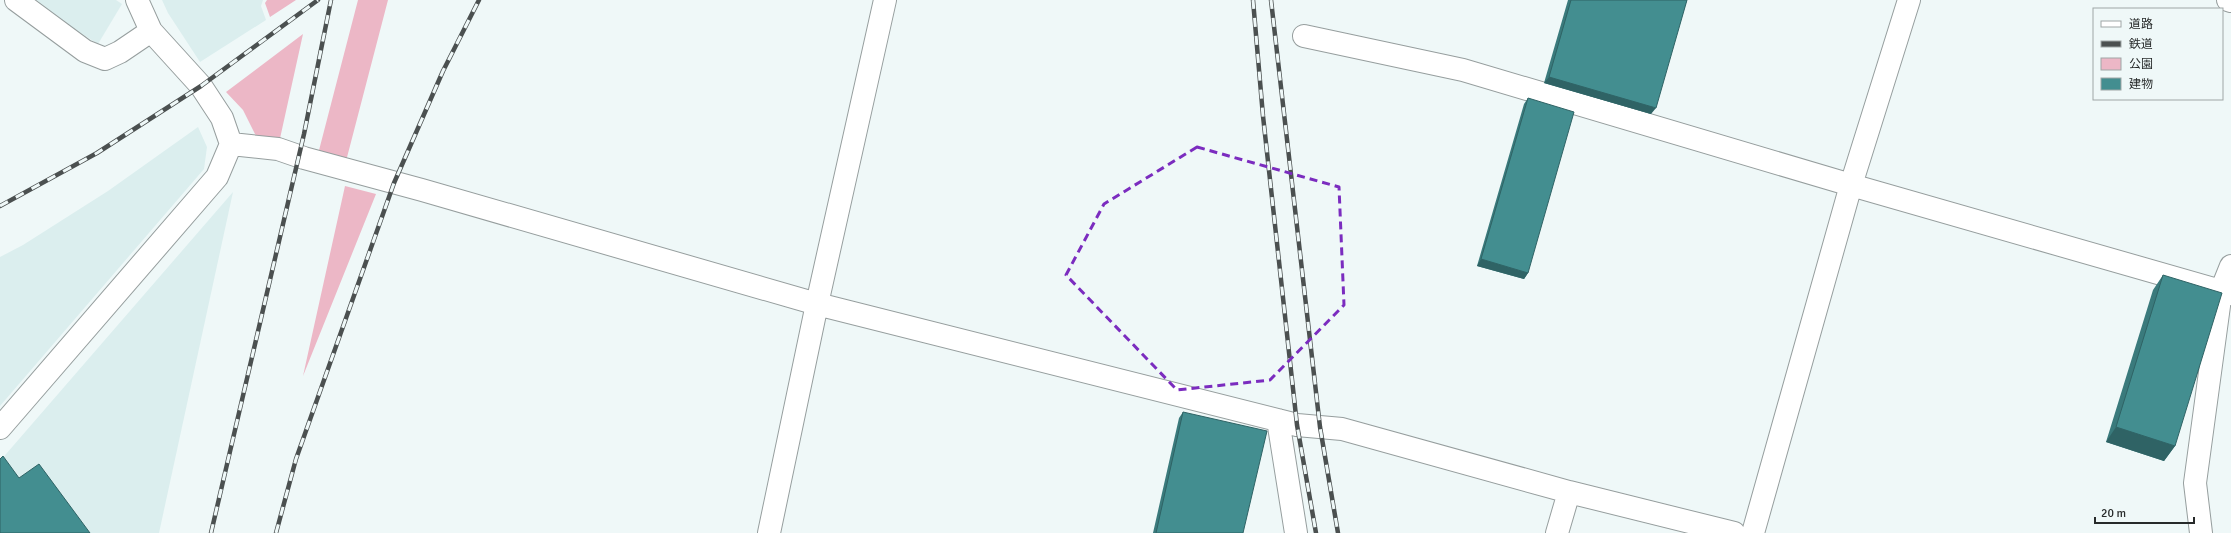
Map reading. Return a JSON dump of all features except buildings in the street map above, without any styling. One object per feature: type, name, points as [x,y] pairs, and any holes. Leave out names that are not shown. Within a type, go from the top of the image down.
[{"type":"street","points":[[16,0],[85,51],[106,58],[120,52],[152,31]]},
{"type":"street","points":[[0,428],[217,177],[231,144],[222,118],[201,86],[152,31],[137,0]]},
{"type":"street","points":[[769,533],[817,304],[885,0]]},
{"type":"street","points":[[1753,533],[1851,185],[1909,0]]},
{"type":"street","points":[[1304,36],[1463,70],[1851,185],[2226,292]]},
{"type":"street","points":[[231,144],[278,149],[304,158],[422,190],[817,304],[1297,425],[1342,429],[1569,492],[1734,533]]},
{"type":"street","points":[[2201,533],[2195,483],[2231,266]]},
{"type":"street","points":[[1278,420],[1296,533]]},
{"type":"street","points":[[1557,533],[1569,492]]},
{"type":"highlighted area","points":[[1197,147],[1339,187],[1344,305],[1270,380],[1177,390],[1066,275],[1104,204]]},
{"type":"shaded area","points":[[35,0],[116,0],[122,4],[98,44],[57,18]]},
{"type":"shaded area","points":[[162,0],[263,0],[261,6],[266,20],[200,62],[168,13]]},
{"type":"shaded area","points":[[198,127],[207,147],[204,169],[0,406],[0,257],[23,245],[108,191]]},
{"type":"shaded area","points":[[233,192],[159,533],[0,533],[0,461]]},
{"type":"green space","points":[[267,0],[296,0],[270,17],[265,3]]},
{"type":"green space","points":[[358,0],[388,0],[345,165],[317,158]]},
{"type":"green space","points":[[303,34],[279,143],[256,136],[243,110],[226,92]]},
{"type":"green space","points":[[345,186],[376,194],[303,376]]},
{"type":"railway","points":[[0,206],[97,153],[201,86],[318,0]]},
{"type":"railway","points":[[211,533],[304,134],[331,0]]},
{"type":"railway","points":[[276,533],[296,459],[394,183],[443,71],[479,0]]},
{"type":"railway","points":[[1253,0],[1263,116],[1297,425],[1316,533]]},
{"type":"railway","points":[[1271,0],[1320,427],[1338,533]]}]
